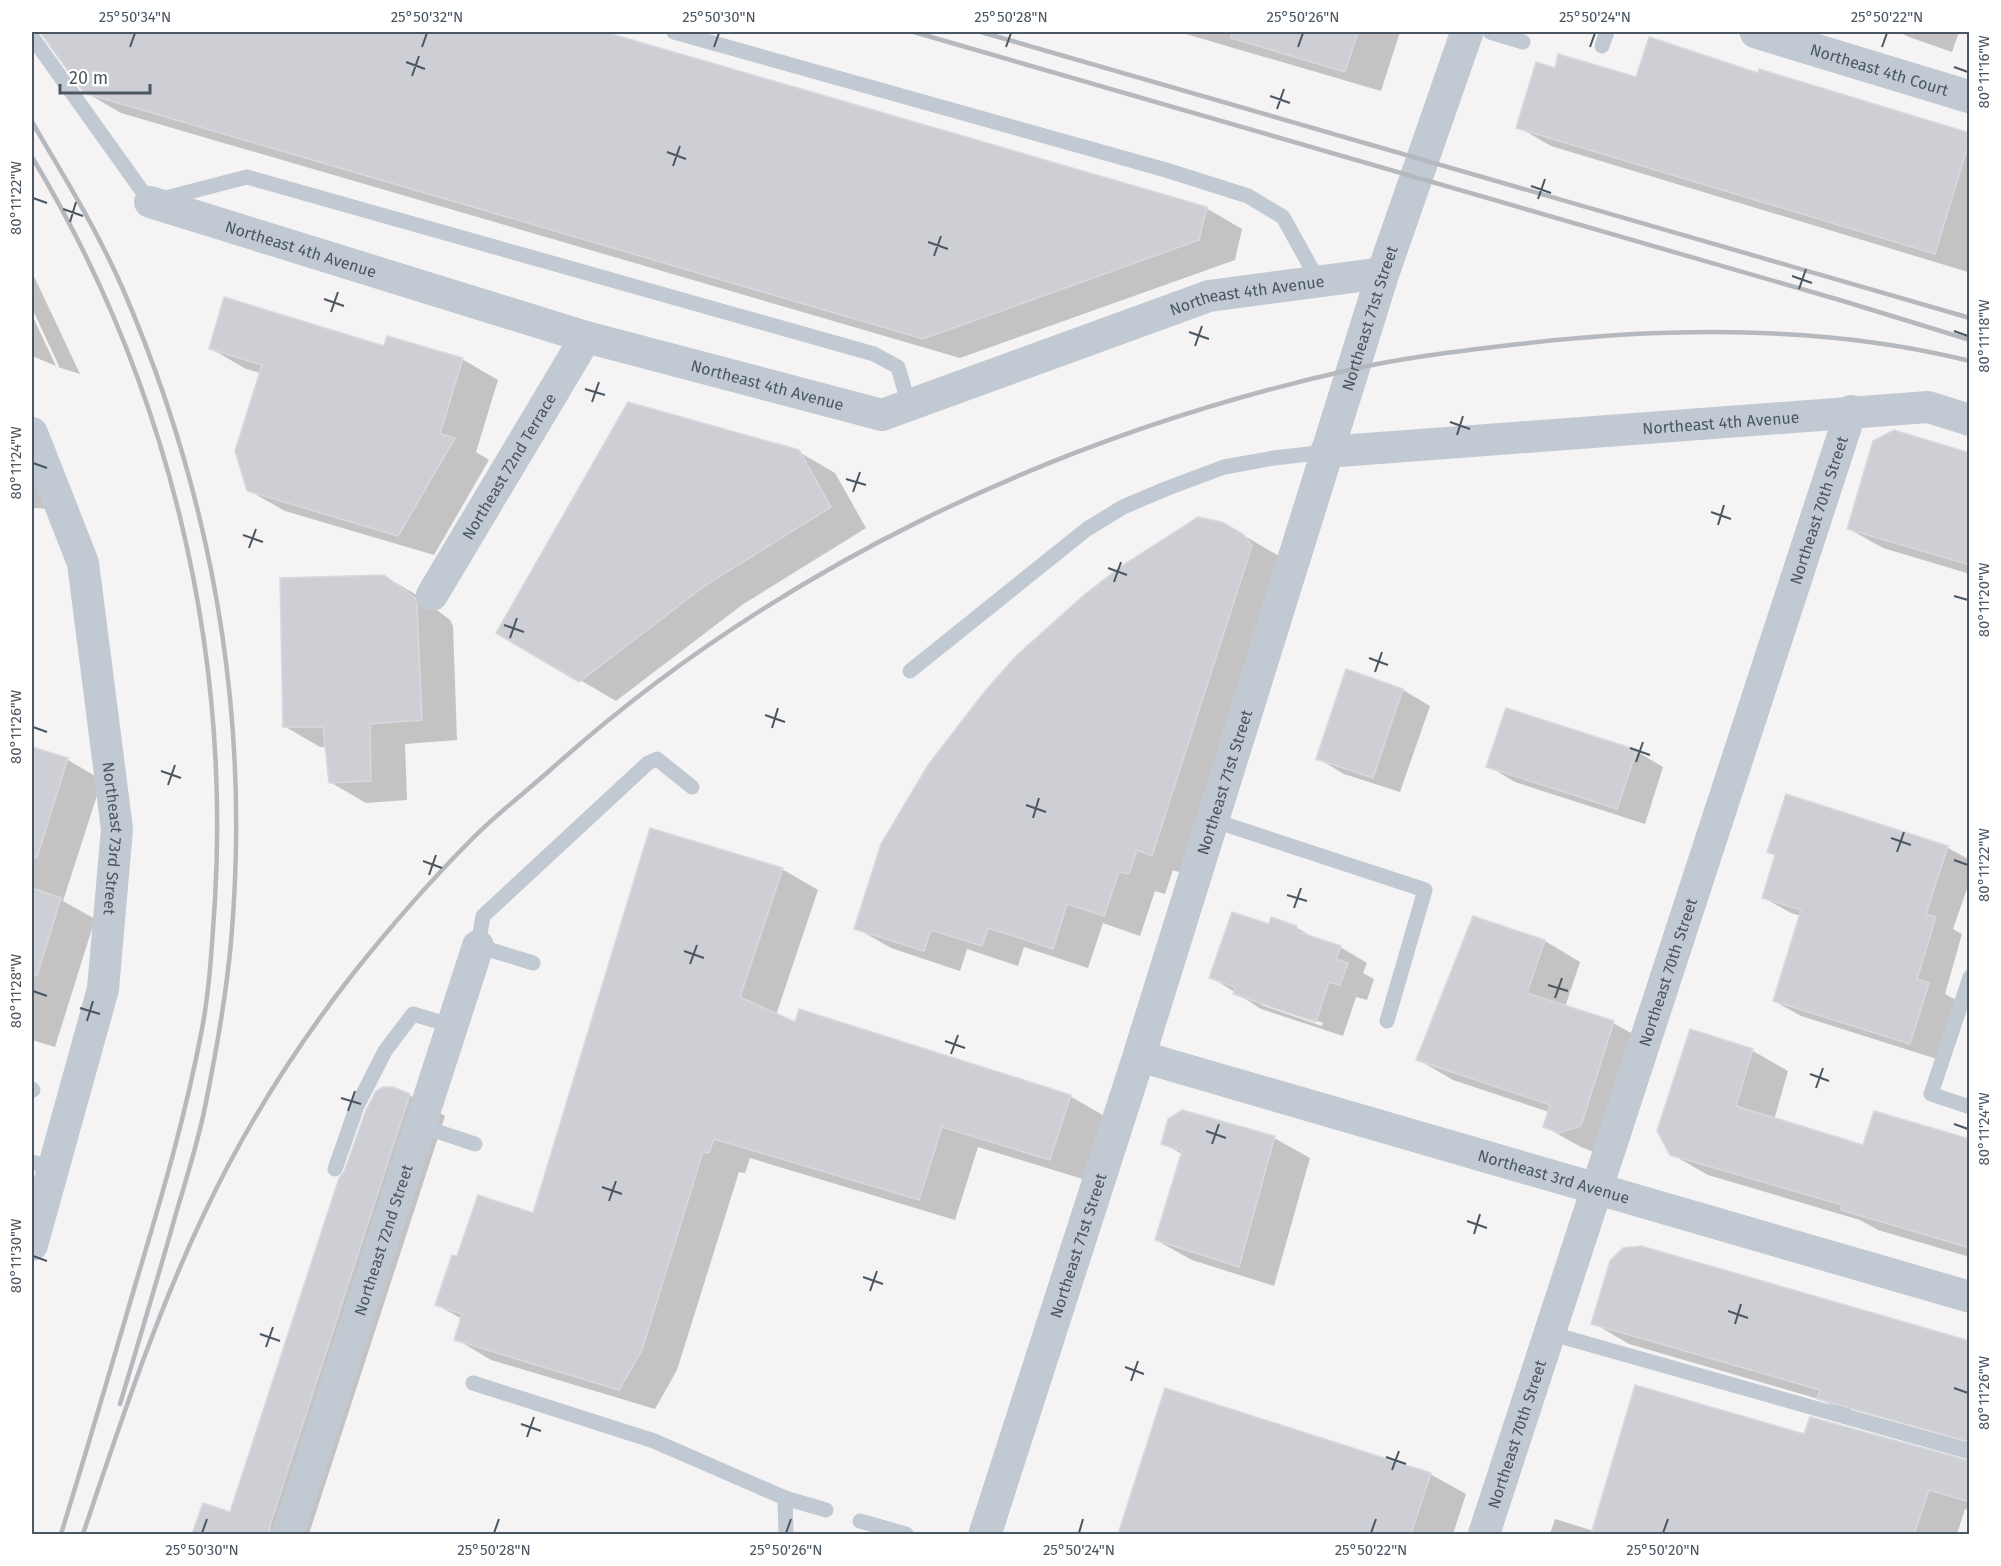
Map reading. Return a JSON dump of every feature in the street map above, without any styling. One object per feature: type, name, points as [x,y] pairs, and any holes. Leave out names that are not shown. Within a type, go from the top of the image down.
[{"type":"street","name":"Northeast 71st Street","points":[[985,1534],[1139,1056],[1383,273],[1467,32]]},
{"type":"street","name":"Northeast 4th Court","points":[[1756,32],[1824,41],[1970,97]]},
{"type":"street","name":"Northeast 4th Avenue","points":[[150,202],[586,337],[882,415],[1209,296],[1383,273]]},
{"type":"street","name":"Northeast 72nd Terrace","points":[[432,595],[586,337]]},
{"type":"street","name":"Northeast 4th Avenue","points":[[1326,452],[1928,407],[1970,420]]},
{"type":"street","name":"Northeast 70th Street","points":[[1484,1534],[1851,411]]},
{"type":"street","name":"Northeast 73rd Street","points":[[32,433],[83,563],[117,829],[103,989],[42,1165],[32,1245]]},
{"type":"street","name":"Northeast 72nd Street","points":[[288,1534],[478,946]]},
{"type":"street","name":"Northeast 3rd Avenue","points":[[1139,1056],[1970,1297]]},
{"type":"lane","points":[[674,32],[1166,170],[1248,196],[1283,217],[1319,282]]},
{"type":"lane","points":[[1490,32],[1523,42]]},
{"type":"lane","points":[[32,37],[150,202],[247,177],[874,354],[898,367],[909,405]]},
{"type":"lane","points":[[910,671],[1087,529],[1123,507],[1224,467],[1326,452]]},
{"type":"lane","points":[[533,963],[478,946],[483,916],[648,763],[657,759],[692,787]]},
{"type":"lane","points":[[1212,820],[1425,890],[1387,1021]]},
{"type":"lane","points":[[1970,976],[1931,1094],[1970,1107]]},
{"type":"lane","points":[[336,1169],[357,1106],[385,1051],[413,1014],[453,1026]]},
{"type":"lane","points":[[421,1126],[475,1144]]},
{"type":"lane","points":[[1549,1334],[1970,1452]]},
{"type":"lane","points":[[474,1383],[654,1441],[785,1498],[826,1510]]},
{"type":"lane","points":[[785,1498],[786,1534]]},
{"type":"lane","points":[[860,1521],[906,1534]]},
{"type":"building","points":[[40,32],[605,32],[1207,207],[1199,240],[923,339],[84,93]]},
{"type":"building","points":[[1232,32],[1358,32],[1345,72],[1231,38]]},
{"type":"building","points":[[1649,37],[1758,73],[1759,69],[1970,133],[1935,254],[1516,128],[1536,62],[1555,68],[1558,54],[1636,77]]},
{"type":"building","points":[[224,297],[384,346],[387,336],[463,358],[440,434],[455,438],[398,536],[247,491],[235,451],[262,365],[209,349]]},
{"type":"building","points":[[628,402],[799,450],[831,507],[706,585],[579,682],[496,633]]},
{"type":"building","points":[[1894,430],[1970,453],[1970,565],[1847,529],[1873,441]]},
{"type":"building","points":[[1198,517],[1222,522],[1243,534],[1252,546],[1152,856],[1137,850],[1129,874],[1119,872],[1104,916],[1067,904],[1053,949],[988,928],[982,946],[931,930],[924,951],[854,929],[881,844],[928,765],[985,691],[1015,657],[1084,595],[1120,567]]},
{"type":"building","points":[[384,575],[415,598],[417,605],[422,720],[370,724],[371,781],[329,783],[323,727],[283,727],[280,578]]},
{"type":"building","points":[[1346,669],[1403,689],[1373,778],[1316,759]]},
{"type":"building","points":[[1506,708],[1637,750],[1617,809],[1486,767]]},
{"type":"building","points":[[32,747],[68,758],[37,858],[32,857]]},
{"type":"building","points":[[1786,794],[1948,846],[1926,914],[1936,917],[1917,979],[1929,983],[1910,1044],[1773,1001],[1801,910],[1762,898],[1775,855],[1767,852]]},
{"type":"building","points":[[650,828],[783,868],[740,997],[795,1022],[799,1009],[1071,1095],[1050,1160],[942,1127],[919,1200],[714,1139],[709,1153],[703,1152],[642,1350],[619,1390],[454,1340],[462,1314],[435,1305],[452,1255],[457,1256],[478,1195],[533,1213]]},
{"type":"building","points":[[32,888],[61,898],[37,976],[32,975]]},
{"type":"building","points":[[1232,912],[1269,924],[1271,917],[1297,926],[1296,931],[1341,946],[1336,959],[1348,963],[1340,985],[1329,982],[1316,1022],[1233,994],[1235,987],[1209,978]]},
{"type":"building","points":[[1473,916],[1545,940],[1527,993],[1614,1021],[1581,1126],[1559,1133],[1543,1127],[1550,1105],[1416,1060]]},
{"type":"building","points":[[1690,1029],[1753,1049],[1736,1106],[1863,1145],[1874,1111],[1970,1139],[1970,1248],[1841,1210],[1842,1205],[1670,1155],[1657,1131]]},
{"type":"building","points":[[383,1087],[393,1087],[410,1094],[270,1525],[270,1534],[192,1534],[203,1503],[230,1512],[339,1178],[344,1172],[366,1110],[376,1091]]},
{"type":"building","points":[[1182,1110],[1275,1136],[1239,1267],[1155,1240],[1182,1151],[1161,1144],[1168,1119]]},
{"type":"building","points":[[1641,1246],[1970,1341],[1970,1442],[1817,1399],[1820,1390],[1591,1324],[1610,1261],[1623,1248]]},
{"type":"building","points":[[1635,1385],[1804,1434],[1810,1417],[1970,1461],[1970,1502],[1929,1490],[1914,1534],[1591,1534]]},
{"type":"building","points":[[1165,1388],[1431,1473],[1411,1534],[1118,1534]]},
{"type":"railway","points":[[914,32],[1843,301],[1970,340]]},
{"type":"railway","points":[[981,32],[1970,318]]},
{"type":"railway","points":[[32,122],[91,224],[122,287],[153,366],[180,445],[201,526],[218,607],[229,690],[235,773],[236,857],[231,942],[213,1066],[202,1122],[120,1404]]},
{"type":"railway","points":[[32,157],[79,242],[119,331],[153,422],[179,515],[199,609],[212,706],[217,803],[215,900],[210,964],[205,1013],[196,1061],[164,1186],[61,1534]]},
{"type":"railway","points":[[83,1534],[124,1413],[186,1253],[253,1120],[310,1031],[396,922],[442,870],[483,829],[635,699],[726,633],[823,573],[923,520],[1026,473],[1132,432],[1240,398],[1349,370],[1391,361],[1519,344],[1574,338],[1688,332],[1803,335],[1916,349],[1970,361]]}]
